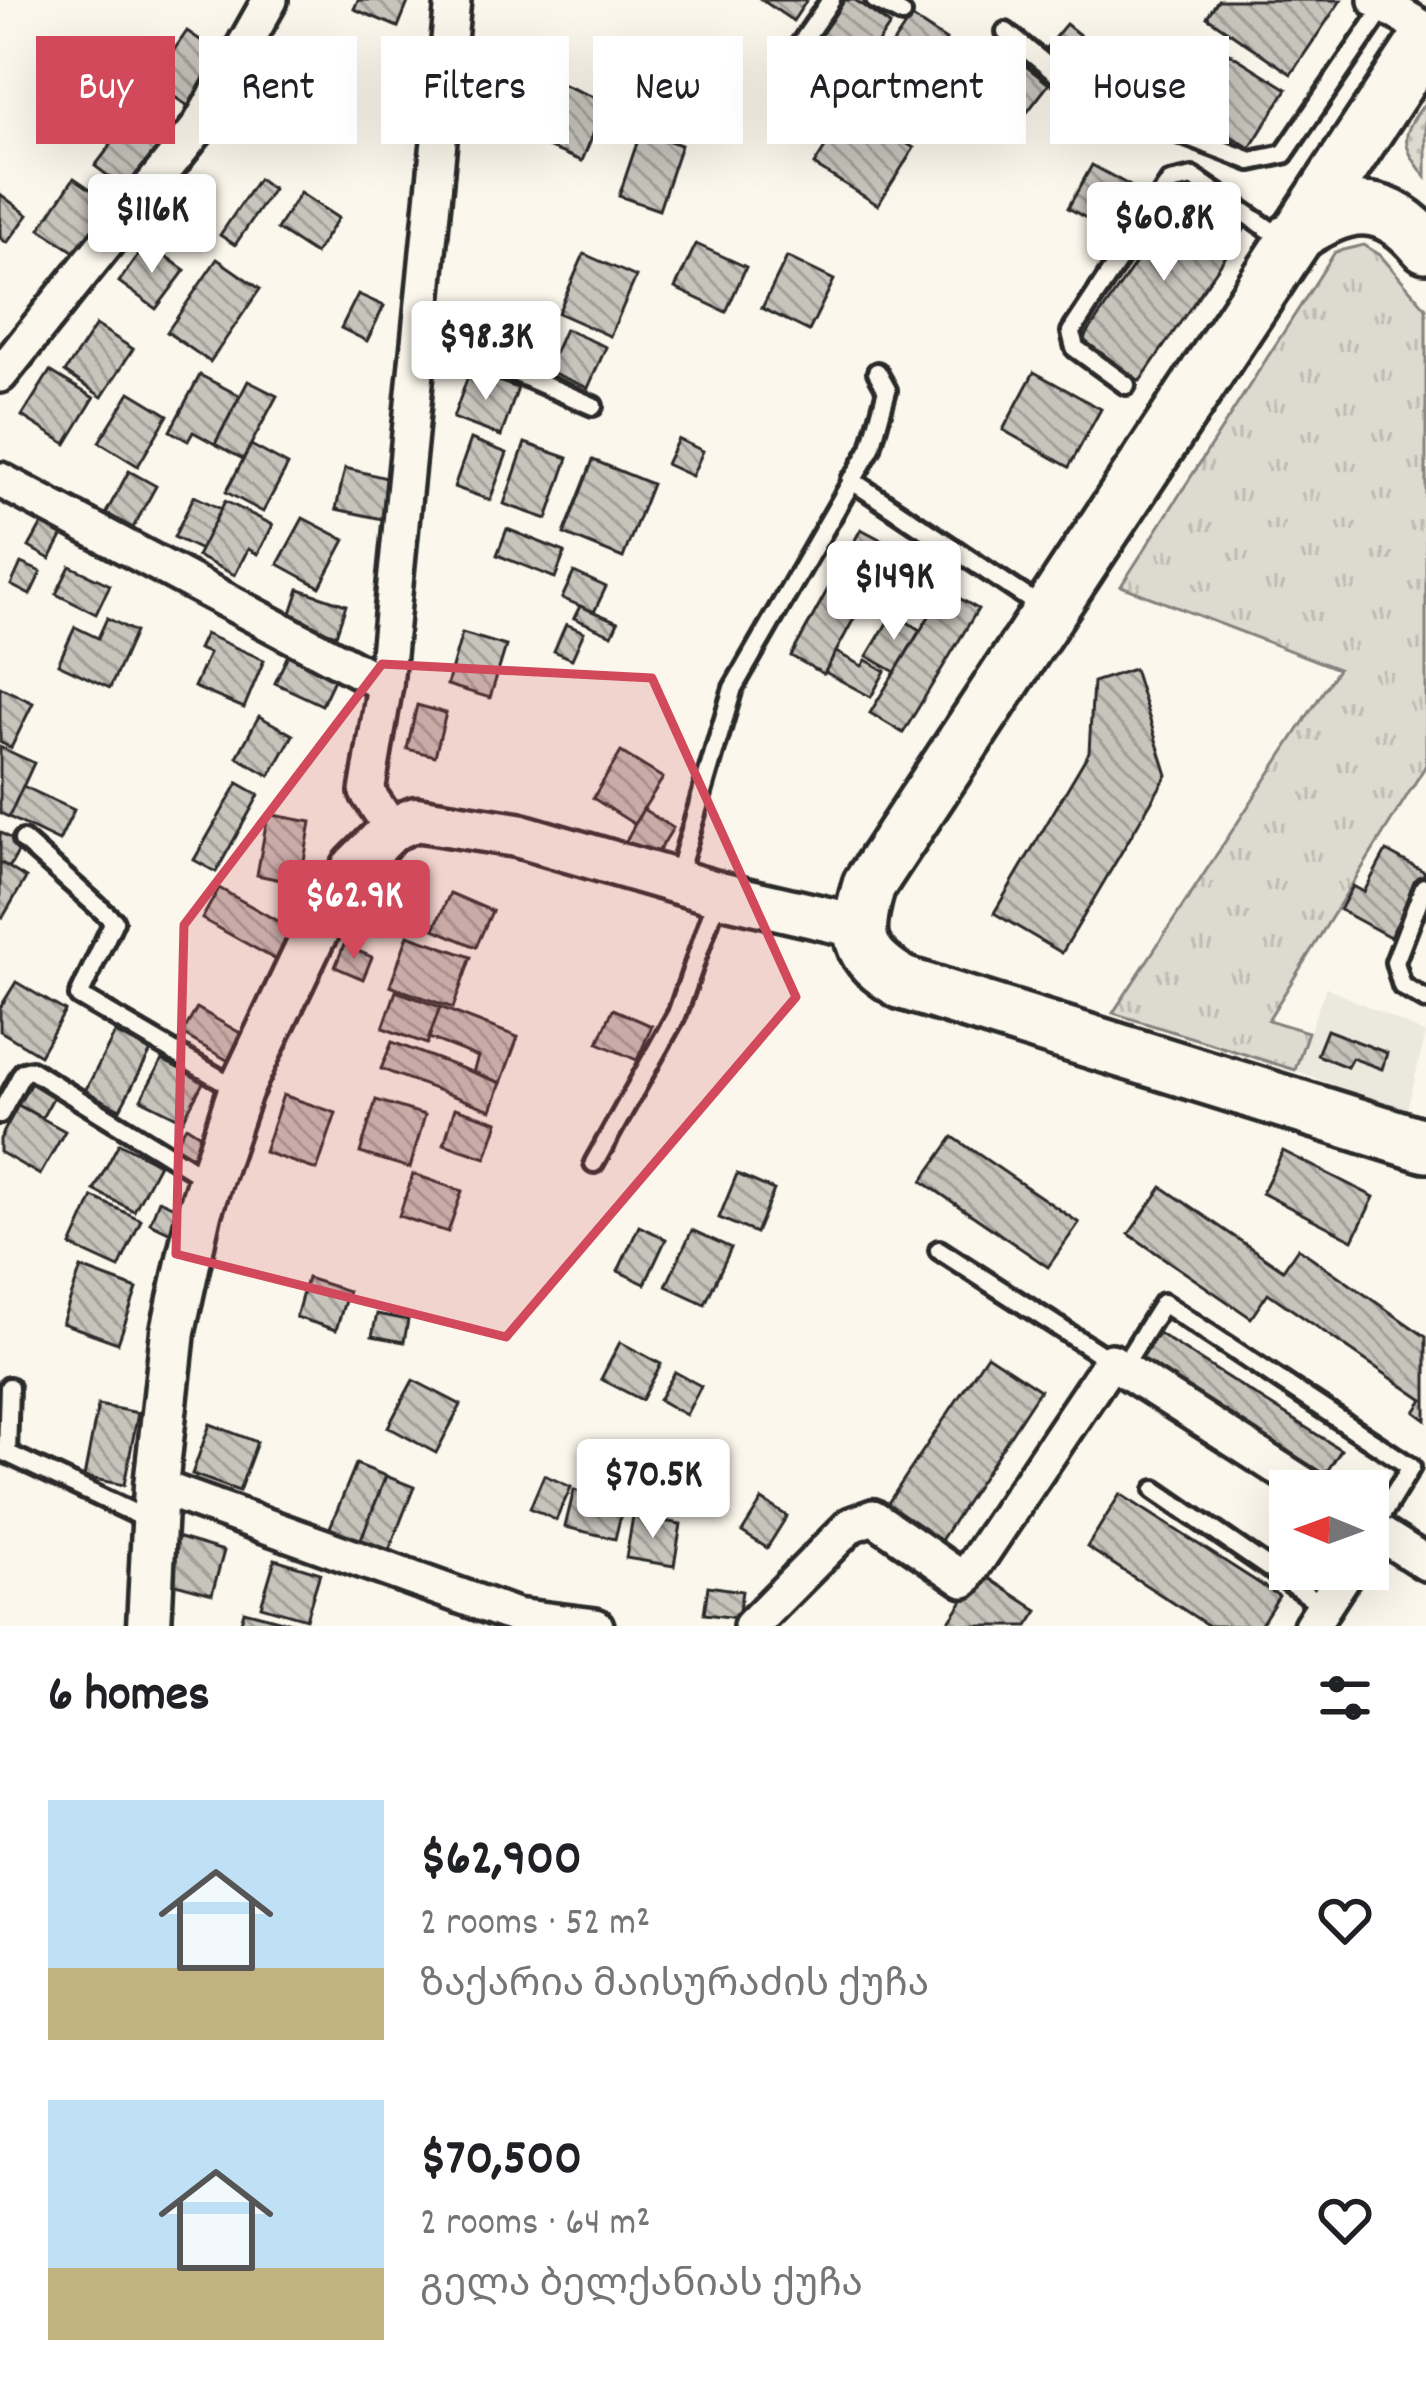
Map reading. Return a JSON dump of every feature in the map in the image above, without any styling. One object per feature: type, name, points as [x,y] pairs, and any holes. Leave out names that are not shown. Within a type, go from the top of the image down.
[{"type":"main road","points":[[1426,40],[868,885],[857,926],[873,965],[903,983],[1426,1146]]},
{"type":"main road","points":[[1376,111],[1376,159],[1417,235]]},
{"type":"main road","points":[[1292,240],[1343,209],[1369,209],[1417,235]]},
{"type":"street","points":[[0,375],[198,128],[270,0]]},
{"type":"street","points":[[392,829],[368,792],[386,685],[453,0]]},
{"type":"street","points":[[1380,4],[1426,30]]},
{"type":"street","points":[[0,480],[386,685]]},
{"type":"street","points":[[149,1626],[155,1504],[173,1330],[210,1181],[240,1090],[313,937],[355,866],[392,829],[416,819],[517,835],[719,895],[857,926]]},
{"type":"street","points":[[751,1626],[851,1526],[873,1517],[964,1580],[1117,1364],[1281,1470]]},
{"type":"street","points":[[155,1504],[516,1616],[596,1626]]},
{"type":"street","points":[[1389,1542],[1426,1563]]},
{"type":"street","points":[[1317,1616],[1334,1590]]},
{"type":"lane","points":[[806,36],[831,0]]},
{"type":"lane","points":[[875,0],[902,14]]},
{"type":"lane","points":[[1006,32],[1107,115],[1153,123],[1251,161],[1284,154],[1380,4]]},
{"type":"lane","points":[[1126,385],[1075,348],[1071,332],[1170,182],[1193,177],[1292,240]]},
{"type":"lane","points":[[421,332],[593,406]]},
{"type":"lane","points":[[676,882],[733,688],[872,448],[886,390],[877,372]]},
{"type":"lane","points":[[850,480],[1048,611]]},
{"type":"lane","points":[[23,840],[114,921],[79,996],[240,1090]]},
{"type":"lane","points":[[1424,887],[1396,962],[1402,986],[1426,1000]]},
{"type":"lane","points":[[594,1163],[677,1014],[719,895]]},
{"type":"lane","points":[[0,1114],[23,1072],[32,1070],[210,1181]]},
{"type":"lane","points":[[939,1250],[1117,1364],[1163,1303],[1411,1467],[1389,1501]]},
{"type":"lane","points":[[9,1387],[3,1451],[155,1504]]},
{"type":"lane","points":[[1155,1490],[1317,1616]]},
{"type":"highlighted area","points":[[382,664],[652,678],[796,997],[506,1337],[176,1254],[184,925]]},
{"type":"shaded area","points":[[1326,987],[1426,1034],[1406,1113],[1295,1070]]},
{"type":"green space","points":[[1426,102],[1426,177],[1406,140]]},
{"type":"green space","points":[[1364,245],[1380,255],[1426,308],[1426,765],[1268,1020],[1308,1032],[1295,1070],[1113,1013],[1338,669],[1121,586],[1335,252]]},
{"type":"building","points":[[358,0],[409,0],[398,27],[354,9]]},
{"type":"building","points":[[762,0],[807,0],[793,21]]},
{"type":"building","points":[[845,0],[855,0],[890,25],[882,36],[820,36]]},
{"type":"building","points":[[1218,0],[1341,0],[1291,74],[1207,17]]},
{"type":"building","points":[[911,17],[940,36],[898,36]]},
{"type":"building","points":[[1066,24],[1081,36],[1056,36]]},
{"type":"building","points":[[187,31],[199,39],[199,96],[191,108],[175,97],[175,48]]},
{"type":"building","points":[[1229,53],[1287,89],[1250,148],[1229,135]]},
{"type":"building","points":[[1026,66],[1049,84],[1026,114]]},
{"type":"building","points":[[569,87],[593,97],[593,134],[582,161],[540,144],[569,144]]},
{"type":"building","points":[[112,144],[162,146],[128,191],[95,166]]},
{"type":"building","points":[[637,144],[681,145],[659,210],[619,196]]},
{"type":"building","points":[[827,144],[908,144],[914,148],[878,205],[814,165]]},
{"type":"building","points":[[1092,165],[1134,188],[1110,231],[1068,208]]},
{"type":"building","points":[[74,178],[115,206],[82,257],[40,229]]},
{"type":"building","points":[[258,179],[273,189],[235,245],[220,235]]},
{"type":"building","points":[[1188,187],[1246,227],[1140,381],[1082,341]]},
{"type":"building","points":[[300,193],[338,218],[315,254],[277,229]]},
{"type":"building","points":[[0,194],[28,215],[7,243],[0,238]]},
{"type":"building","points":[[147,243],[185,270],[156,309],[119,282]]},
{"type":"building","points":[[696,244],[746,267],[726,312],[675,288]]},
{"type":"building","points":[[584,254],[636,277],[610,336],[558,313]]},
{"type":"building","points":[[787,257],[834,280],[809,331],[762,308]]},
{"type":"building","points":[[217,259],[260,289],[210,362],[167,332]]},
{"type":"building","points":[[358,294],[384,306],[367,341],[341,328]]},
{"type":"building","points":[[96,325],[133,349],[102,397],[65,372]]},
{"type":"building","points":[[565,329],[606,347],[588,388],[547,370]]},
{"type":"building","points":[[50,371],[94,398],[66,444],[22,416]]},
{"type":"building","points":[[470,371],[518,388],[501,436],[453,418]]},
{"type":"building","points":[[1034,372],[1101,409],[1069,467],[1003,430]]},
{"type":"building","points":[[200,375],[240,396],[215,444],[193,432],[188,441],[170,431]]},
{"type":"building","points":[[248,381],[277,396],[243,459],[215,444]]},
{"type":"building","points":[[130,392],[168,415],[138,466],[99,442]]},
{"type":"building","points":[[471,439],[507,453],[490,500],[454,487]]},
{"type":"building","points":[[678,439],[703,451],[692,476],[666,464]]},
{"type":"building","points":[[525,443],[568,458],[547,519],[504,504]]},
{"type":"building","points":[[251,445],[288,465],[263,512],[226,492]]},
{"type":"building","points":[[593,460],[652,484],[623,558],[564,534]]},
{"type":"building","points":[[345,468],[391,479],[382,519],[336,509]]},
{"type":"building","points":[[129,471],[156,486],[133,528],[106,513]]},
{"type":"building","points":[[194,496],[221,509],[201,550],[174,537]]},
{"type":"building","points":[[225,501],[273,525],[258,554],[248,549],[235,575],[197,556]]},
{"type":"building","points":[[303,518],[345,540],[320,587],[278,564]]},
{"type":"building","points":[[44,520],[65,531],[50,559],[29,547]]},
{"type":"building","points":[[507,529],[565,552],[555,578],[497,555]]},
{"type":"building","points":[[861,529],[893,546],[824,674],[791,656]]},
{"type":"building","points":[[21,563],[41,572],[30,595],[11,585]]},
{"type":"building","points":[[70,566],[110,585],[96,614],[56,594]]},
{"type":"building","points":[[574,572],[606,587],[594,612],[562,598]]},
{"type":"building","points":[[299,589],[346,605],[336,635],[289,619]]},
{"type":"building","points":[[945,590],[978,609],[903,733],[870,713]]},
{"type":"building","points":[[580,606],[618,622],[612,635],[574,618]]},
{"type":"building","points":[[893,613],[920,630],[895,672],[867,656]]},
{"type":"building","points":[[107,618],[135,632],[110,688],[58,664],[75,627],[98,638]]},
{"type":"building","points":[[566,624],[584,632],[572,659],[554,651]]},
{"type":"building","points":[[462,633],[506,646],[490,698],[447,685]]},
{"type":"building","points":[[205,634],[264,660],[244,708],[194,687],[209,653],[198,649]]},
{"type":"building","points":[[292,646],[339,669],[322,705],[275,683]]},
{"type":"building","points":[[836,652],[862,666],[866,660],[885,671],[871,697],[825,672]]},
{"type":"building","points":[[1134,669],[1167,775],[1062,953],[994,913],[1089,752],[1093,682]]},
{"type":"building","points":[[0,687],[33,703],[11,748],[0,742]]},
{"type":"building","points":[[417,705],[446,713],[435,756],[407,749]]},
{"type":"building","points":[[259,716],[293,735],[270,776],[237,757]]},
{"type":"building","points":[[0,747],[34,763],[9,817],[0,813]]},
{"type":"building","points":[[621,752],[663,778],[634,824],[593,798]]},
{"type":"building","points":[[238,783],[259,795],[216,872],[194,860]]},
{"type":"building","points":[[23,786],[74,810],[59,841],[9,817]]},
{"type":"building","points":[[643,809],[673,828],[652,862],[619,854]]},
{"type":"building","points":[[268,814],[311,822],[300,884],[257,875]]},
{"type":"building","points":[[0,832],[22,845],[9,868],[0,862]]},
{"type":"building","points":[[1386,851],[1425,872],[1390,937],[1340,910],[1353,886],[1364,892]]},
{"type":"building","points":[[0,862],[26,878],[3,917],[0,915]]},
{"type":"building","points":[[219,888],[295,931],[278,961],[202,919]]},
{"type":"building","points":[[450,893],[492,911],[476,947],[434,929]]},
{"type":"building","points":[[408,935],[471,957],[453,1008],[390,986]]},
{"type":"building","points":[[344,945],[372,957],[363,979],[335,967]]},
{"type":"building","points":[[16,982],[65,1011],[40,1055],[0,1031],[0,1008]]},
{"type":"building","points":[[396,991],[440,1007],[427,1044],[383,1028]]},
{"type":"building","points":[[440,1007],[518,1037],[501,1083],[473,1072],[478,1057],[429,1038]]},
{"type":"building","points":[[197,1008],[254,1041],[239,1067],[182,1034]]},
{"type":"building","points":[[613,1009],[652,1026],[637,1060],[598,1043]]},
{"type":"building","points":[[1327,1030],[1387,1053],[1382,1069],[1352,1058],[1347,1067],[1317,1055]]},
{"type":"building","points":[[115,1033],[151,1051],[120,1109],[85,1091]]},
{"type":"building","points":[[392,1042],[501,1083],[491,1110],[381,1069]]},
{"type":"building","points":[[162,1060],[204,1081],[183,1120],[141,1099]]},
{"type":"building","points":[[31,1083],[54,1096],[42,1118],[18,1105]]},
{"type":"building","points":[[283,1095],[336,1113],[317,1170],[264,1152]]},
{"type":"building","points":[[376,1100],[425,1115],[410,1168],[360,1153]]},
{"type":"building","points":[[18,1105],[65,1131],[40,1175],[0,1152],[0,1139]]},
{"type":"building","points":[[455,1108],[498,1122],[486,1158],[444,1144]]},
{"type":"building","points":[[186,1126],[211,1142],[197,1163],[173,1148]]},
{"type":"building","points":[[953,1137],[1079,1223],[1048,1267],[922,1181]]},
{"type":"building","points":[[119,1143],[159,1164],[134,1211],[94,1190]]},
{"type":"building","points":[[1283,1151],[1374,1197],[1353,1240],[1262,1193]]},
{"type":"building","points":[[413,1174],[462,1191],[448,1232],[399,1216]]},
{"type":"building","points":[[737,1174],[774,1190],[756,1233],[719,1218]]},
{"type":"building","points":[[1162,1187],[1283,1270],[1298,1248],[1426,1337],[1426,1420],[1415,1412],[1423,1400],[1268,1293],[1251,1318],[1129,1234]]},
{"type":"building","points":[[93,1197],[141,1220],[119,1268],[71,1246]]},
{"type":"building","points":[[159,1200],[185,1212],[175,1235],[150,1223]]},
{"type":"building","points":[[639,1226],[666,1239],[645,1284],[618,1271]]},
{"type":"building","points":[[692,1230],[731,1248],[705,1304],[666,1286]]},
{"type":"building","points":[[81,1268],[137,1289],[118,1343],[62,1323]]},
{"type":"building","points":[[307,1278],[348,1291],[336,1330],[296,1317]]},
{"type":"building","points":[[377,1314],[408,1320],[404,1342],[372,1336]]},
{"type":"building","points":[[1158,1333],[1341,1450],[1328,1470],[1308,1470],[1139,1362]]},
{"type":"building","points":[[620,1342],[661,1364],[642,1400],[601,1379]]},
{"type":"building","points":[[987,1355],[1040,1390],[934,1551],[880,1515]]},
{"type":"building","points":[[675,1372],[701,1386],[686,1415],[659,1400]]},
{"type":"building","points":[[413,1380],[461,1405],[436,1453],[388,1427]]},
{"type":"building","points":[[98,1405],[138,1413],[124,1485],[84,1477]]},
{"type":"building","points":[[210,1424],[257,1442],[239,1491],[192,1474]]},
{"type":"building","points":[[356,1464],[386,1476],[360,1542],[329,1530]]},
{"type":"building","points":[[544,1475],[571,1487],[556,1520],[530,1508]]},
{"type":"building","points":[[386,1476],[414,1487],[388,1553],[360,1542]]},
{"type":"building","points":[[574,1490],[624,1502],[615,1539],[565,1527]]},
{"type":"building","points":[[1120,1494],[1279,1596],[1260,1626],[1209,1626],[1087,1547]]},
{"type":"building","points":[[762,1500],[787,1516],[767,1548],[742,1532]]},
{"type":"building","points":[[633,1516],[681,1524],[674,1566],[626,1558]]},
{"type":"building","points":[[173,1536],[224,1551],[212,1594],[161,1580]]},
{"type":"building","points":[[275,1559],[320,1573],[306,1619],[261,1606]]},
{"type":"building","points":[[981,1573],[1038,1611],[1028,1626],[946,1626]]},
{"type":"building","points":[[708,1586],[742,1591],[738,1618],[704,1614]]},
{"type":"building","points":[[244,1611],[298,1625],[298,1626],[240,1626]]}]
